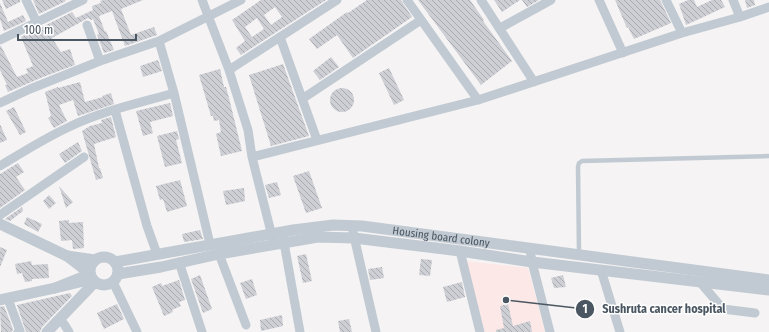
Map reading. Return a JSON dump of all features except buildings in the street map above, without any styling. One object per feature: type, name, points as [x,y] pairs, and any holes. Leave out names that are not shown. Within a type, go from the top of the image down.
[{"type":"street","points":[[26,0],[37,22]]},
{"type":"street","points":[[0,40],[82,0]]},
{"type":"street","points":[[202,0],[229,70],[248,130],[252,157],[278,238],[300,332]]},
{"type":"street","points":[[0,103],[30,89],[100,61],[159,41],[241,0]]},
{"type":"street","points":[[229,70],[337,0]]},
{"type":"street","points":[[407,0],[478,100]]},
{"type":"street","points":[[482,0],[534,82]]},
{"type":"street","points":[[599,0],[623,53]]},
{"type":"street","points":[[666,0],[682,34]]},
{"type":"street","points":[[733,0],[740,17]]},
{"type":"street","points":[[500,28],[548,1]]},
{"type":"street","points":[[252,157],[478,100],[769,7]]},
{"type":"street","points":[[302,99],[421,20]]},
{"type":"street","points":[[87,25],[100,61]]},
{"type":"street","points":[[280,37],[317,140]]},
{"type":"street","points":[[159,41],[174,93],[210,244]]},
{"type":"street","points":[[0,166],[70,126],[115,110],[174,93]]},
{"type":"street","points":[[115,110],[147,226],[157,254]]},
{"type":"street","points":[[0,215],[84,157]]},
{"type":"street","points":[[0,224],[67,256],[93,279],[104,286],[115,278],[118,270],[115,262],[107,257],[94,260],[67,256]]},
{"type":"street","name":"Housing board colony","points":[[115,278],[219,254],[333,225],[353,226],[769,280]]},
{"type":"street","points":[[353,226],[354,238],[376,332]]},
{"type":"street","name":"Housing board colony","points":[[115,262],[210,244],[318,236],[354,238],[532,262],[769,290]]},
{"type":"street","points":[[530,249],[550,332]]},
{"type":"street","points":[[460,252],[480,332]]},
{"type":"street","points":[[219,254],[246,325]]},
{"type":"street","points":[[63,329],[93,279],[90,268],[94,260]]},
{"type":"street","points":[[179,262],[202,332]]},
{"type":"street","points":[[602,270],[620,332]]},
{"type":"street","points":[[115,278],[137,332]]},
{"type":"street","points":[[18,332],[20,331],[4,300],[93,279]]},
{"type":"street","points":[[48,332],[93,279]]},
{"type":"street","points":[[700,282],[723,309],[755,313]]},
{"type":"lane","points":[[580,255],[578,167],[582,161],[769,156]]},
{"type":"shaded area","points":[[466,261],[528,268],[545,332],[485,332]]},
{"type":"place","name":"Sushruta cancer hospital","points":[[506,300]]}]
